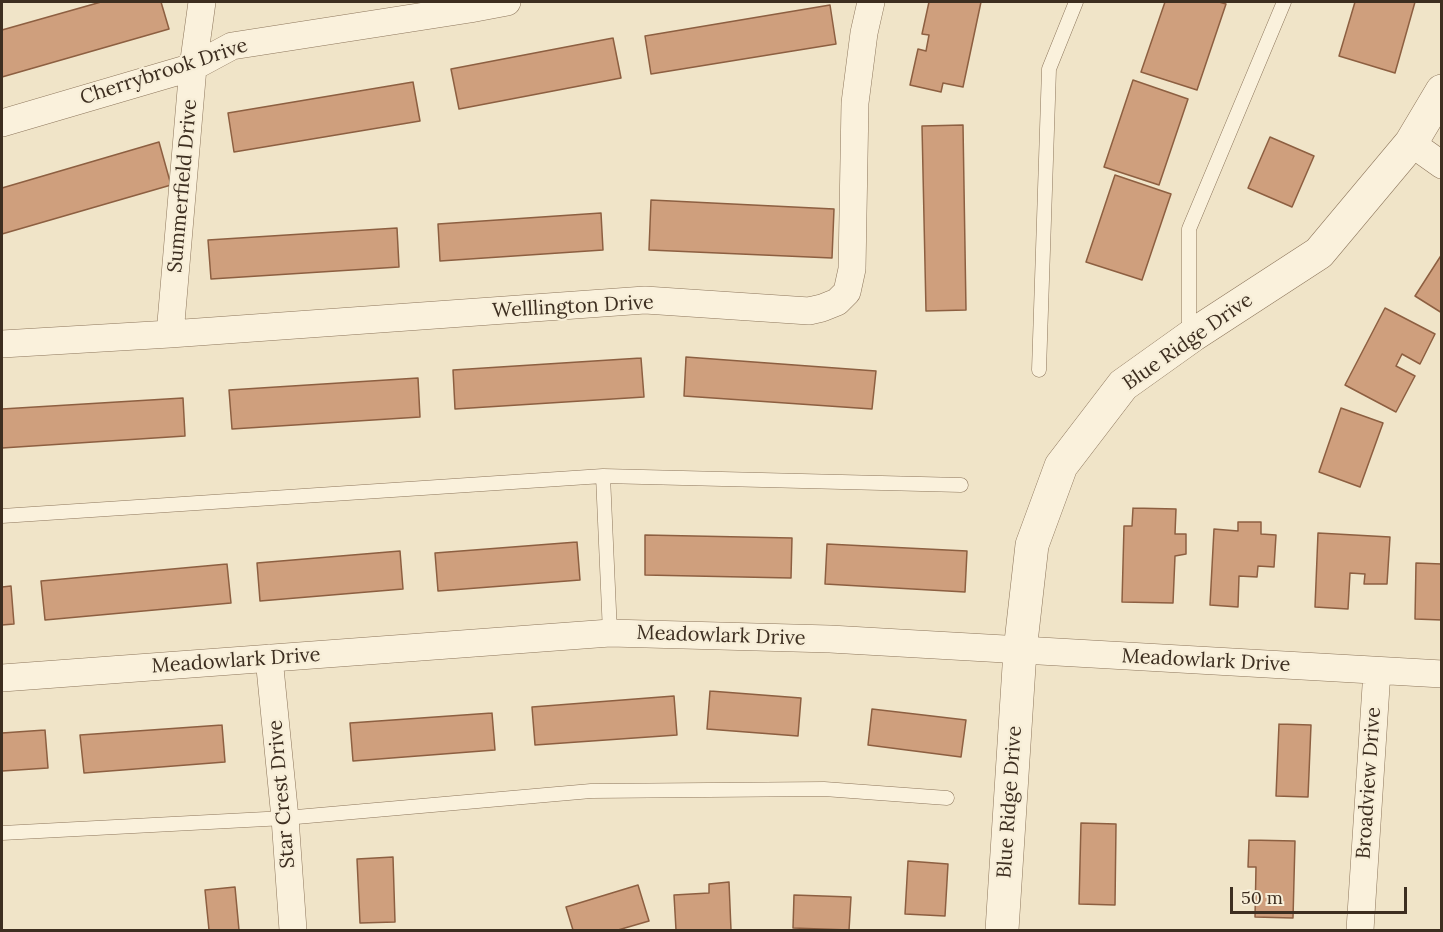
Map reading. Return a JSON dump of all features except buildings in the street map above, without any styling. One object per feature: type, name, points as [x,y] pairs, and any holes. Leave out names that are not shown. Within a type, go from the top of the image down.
[{"type":"street","name":"Summerfield Drive","points":[[170,334],[193,67],[202,2]]},
{"type":"street","name":"Cherrybrook Drive","points":[[2,123],[193,67],[232,46],[507,2]]},
{"type":"street","name":"Welllington Drive","points":[[2,344],[645,300],[809,310],[822,308],[837,302],[847,292],[852,269],[855,103],[864,33],[871,2]]},
{"type":"street","name":"Blue Ridge Drive","points":[[1002,930],[1020,651],[1032,546],[1061,466],[1123,386],[1193,335],[1319,253],[1411,143],[1442,91]]},
{"type":"street","points":[[1411,143],[1442,165]]},
{"type":"street","name":"Meadowlark Drive","points":[[2,678],[610,633],[830,639],[1442,675]]},
{"type":"street","name":"Star Crest Drive","points":[[269,658],[285,818],[293,930]]},
{"type":"street","name":"Broadview Drive","points":[[1360,930],[1377,671]]},
{"type":"lane","points":[[1039,370],[1048,69],[1076,2]]},
{"type":"lane","points":[[1193,335],[1190,324],[1190,229],[1284,2]]},
{"type":"lane","points":[[603,476],[610,633]]},
{"type":"lane","points":[[2,516],[603,476],[961,485]]},
{"type":"lane","points":[[2,833],[285,818],[591,791],[824,789],[947,798]]}]
